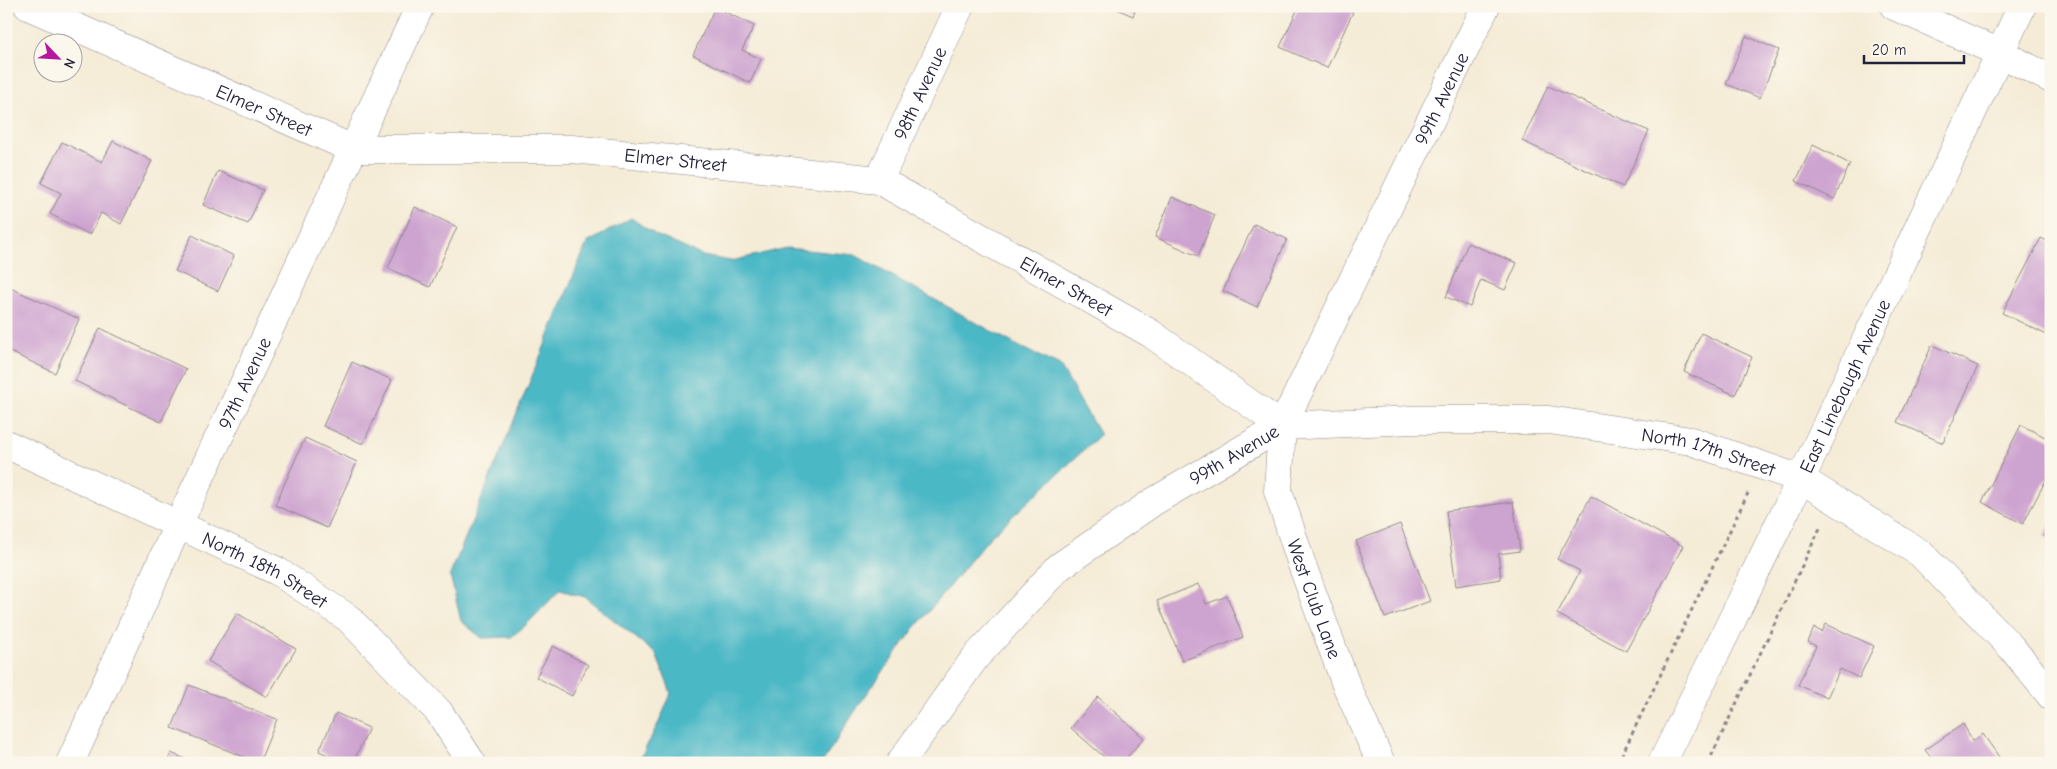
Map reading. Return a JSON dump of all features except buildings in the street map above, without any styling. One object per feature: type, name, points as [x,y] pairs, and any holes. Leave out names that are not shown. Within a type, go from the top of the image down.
[{"type":"street","name":"Elmer Street","points":[[28,6],[353,149],[572,149],[879,180],[1150,333],[1282,426]]},
{"type":"street","name":"97th Avenue","points":[[70,763],[178,524],[420,6]]},
{"type":"street","name":"98th Avenue","points":[[879,180],[960,6]]},
{"type":"street","name":"99th Avenue","points":[[900,763],[975,658],[1059,567],[1153,502],[1282,426],[1486,6]]},
{"type":"street","points":[[1894,6],[2000,53],[2051,79]]},
{"type":"street","name":"East Linebaugh Avenue","points":[[1662,763],[1801,479],[2022,6]]},
{"type":"street","name":"North 17th Street","points":[[1282,426],[1412,420],[1549,420],[1691,441],[1760,464],[1801,479],[1920,553],[2011,647],[2051,696]]},
{"type":"street","name":"West Club Lane","points":[[1282,426],[1278,491],[1302,565],[1345,682],[1382,763]]},
{"type":"street","name":"North 18th Street","points":[[6,444],[277,571],[348,618],[439,712],[472,763]]},
{"type":"path","points":[[1618,763],[1760,464]]},
{"type":"path","points":[[1708,763],[1834,499]]},
{"type":"water","points":[[631,218],[656,235],[703,256],[731,261],[787,248],[855,255],[1018,346],[1060,366],[1100,435],[989,538],[914,629],[861,702],[822,763],[638,763],[660,720],[671,693],[656,654],[585,597],[560,590],[526,625],[511,637],[482,638],[461,621],[450,575],[587,243]]}]
